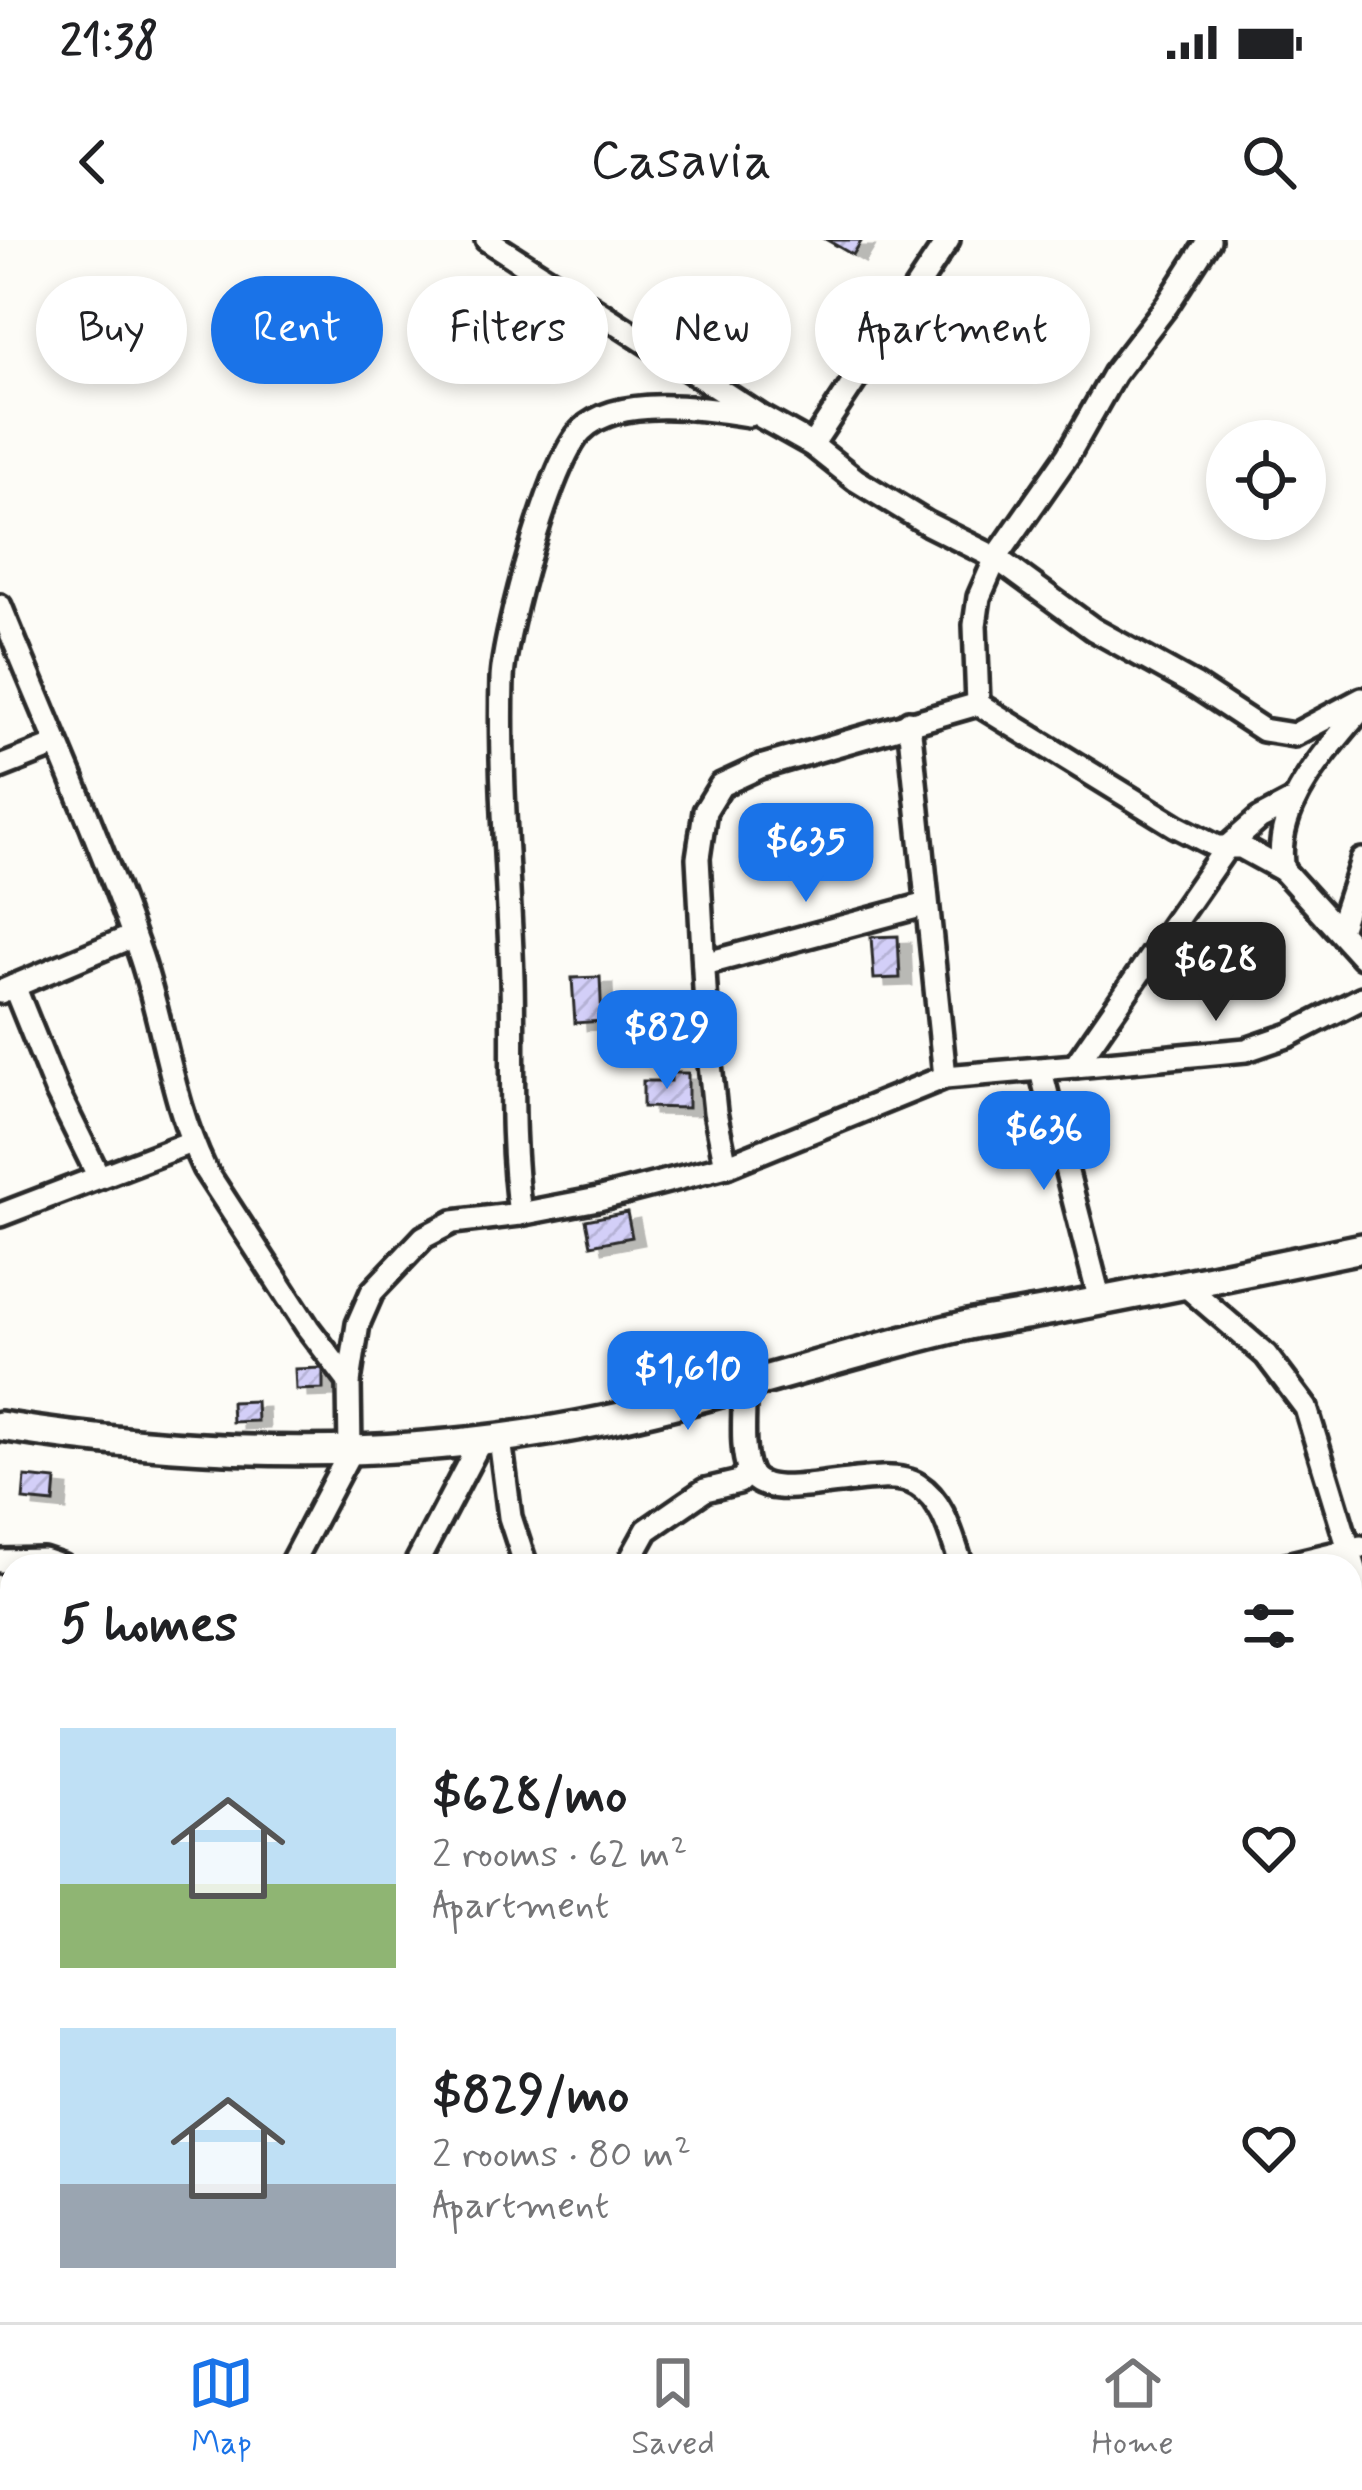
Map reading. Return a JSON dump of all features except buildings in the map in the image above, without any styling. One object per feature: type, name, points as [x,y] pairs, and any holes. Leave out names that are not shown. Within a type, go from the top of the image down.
[{"type":"street","points":[[487,240],[812,445],[874,491],[996,558],[1094,629],[1263,730],[1294,735],[1362,704]]},
{"type":"street","points":[[812,445],[948,240]]},
{"type":"street","points":[[978,704],[975,625],[979,597],[996,558],[1068,455],[1114,374],[1209,240]]},
{"type":"street","points":[[520,1214],[511,1123],[513,1016],[502,675],[546,498],[582,429],[604,416],[657,408],[703,408],[761,417]]},
{"type":"street","points":[[0,606],[134,936],[191,1142],[297,1311],[349,1382]]},
{"type":"street","points":[[726,1166],[710,1076],[698,858],[705,811],[721,785],[760,767],[978,704],[1177,826],[1226,848],[1241,847],[1283,870],[1362,957]]},
{"type":"street","points":[[1283,870],[1282,835],[1295,800],[1362,704]]},
{"type":"street","points":[[909,722],[945,1077]]},
{"type":"street","points":[[0,767],[56,745]]},
{"type":"street","points":[[1075,1066],[1226,848],[1259,819],[1295,800]]},
{"type":"street","points":[[1339,931],[1362,860]]},
{"type":"street","points":[[704,964],[925,905]]},
{"type":"street","points":[[99,1177],[7,989],[134,936]]},
{"type":"street","points":[[302,1554],[350,1452],[349,1382],[358,1324],[372,1292],[424,1237],[454,1222],[520,1214],[726,1166],[945,1077],[1246,1050],[1290,1035],[1362,998]]},
{"type":"street","points":[[1040,1072],[1100,1301]]},
{"type":"street","points":[[0,1215],[191,1142]]},
{"type":"street","points":[[0,1426],[251,1453],[350,1452],[490,1440],[608,1420],[968,1325],[1362,1248]]},
{"type":"street","points":[[1185,1285],[1288,1380],[1306,1408],[1357,1548]]},
{"type":"street","points":[[744,1387],[749,1470],[758,1482],[787,1489],[860,1476],[916,1483],[936,1501],[957,1554]]},
{"type":"street","points":[[422,1554],[490,1440]]},
{"type":"street","points":[[490,1440],[522,1554]]},
{"type":"street","points":[[634,1554],[647,1530],[705,1490],[739,1482],[749,1470]]}]
